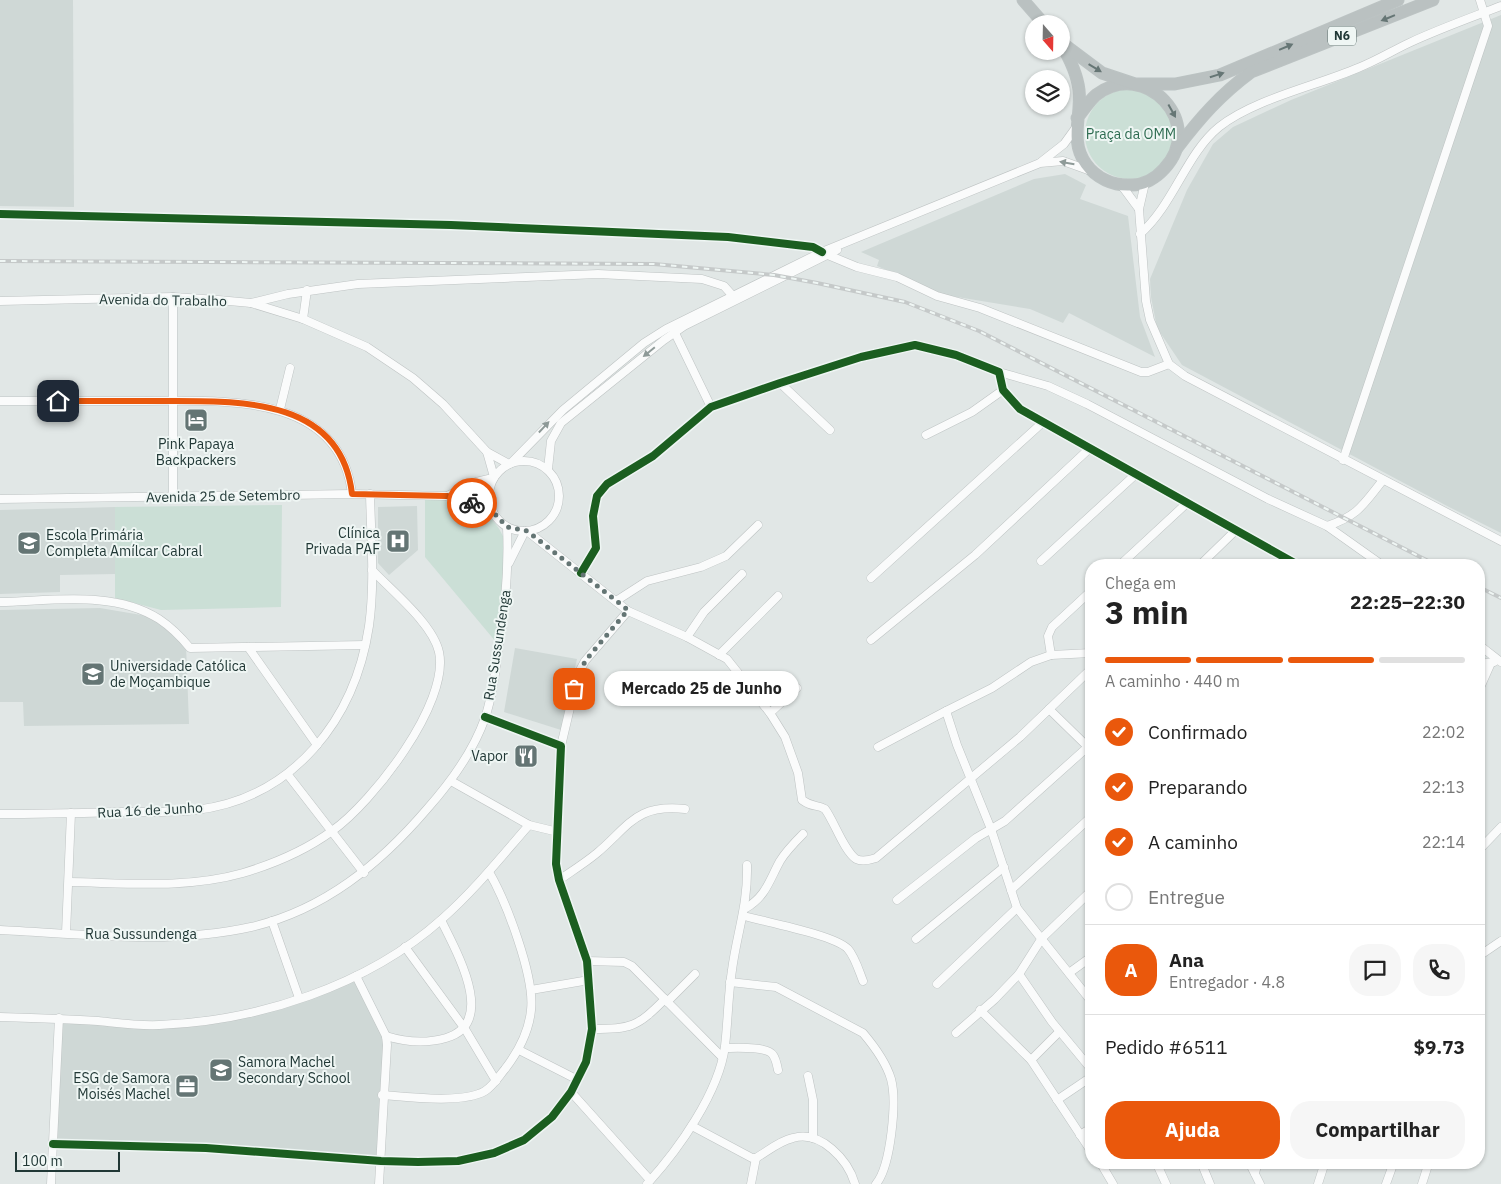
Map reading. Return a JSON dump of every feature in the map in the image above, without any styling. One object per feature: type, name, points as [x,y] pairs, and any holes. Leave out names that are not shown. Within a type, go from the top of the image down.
[{"type":"highway","points":[[1023,0],[1036,15]]},
{"type":"highway","name":"N6","points":[[1077,122],[1095,96],[1104,90],[1115,86],[1135,84],[1175,84],[1220,75],[1398,0]]},
{"type":"highway","name":"N6","points":[[1070,59],[1079,91],[1077,122],[1079,151],[1093,172],[1106,181],[1122,186],[1145,183],[1159,175],[1170,164],[1176,150],[1206,111],[1228,89],[1251,72],[1433,0]]},
{"type":"highway","name":"N6","points":[[1070,50],[1102,73],[1135,84],[1161,97],[1171,108],[1178,128],[1176,150]]},
{"type":"street","points":[[1342,460],[1488,26],[1480,0]]},
{"type":"street","points":[[1140,234],[1164,208],[1210,135],[1220,126],[1258,106],[1359,68],[1410,43],[1501,6]]},
{"type":"street","points":[[548,469],[551,440],[561,423],[675,333],[704,316],[860,236],[1040,163],[1064,144],[1077,122]]},
{"type":"street","points":[[1040,163],[1063,161],[1093,172]]},
{"type":"street","points":[[1145,183],[1139,209],[1150,320],[1169,364],[1185,376],[1342,460],[1501,541]]},
{"type":"street","points":[[1122,186],[1139,209]]},
{"type":"street","points":[[0,214],[451,225],[728,237],[813,247],[857,266],[897,277],[936,296],[980,308],[1034,328],[1130,368],[1148,372],[1169,364]]},
{"type":"street","points":[[825,253],[732,295],[666,329],[644,343],[550,420],[510,463],[494,477],[489,489],[489,501],[493,512],[507,527],[526,531],[628,610],[687,637],[727,659],[770,713],[791,751],[802,800],[812,807],[821,806],[825,809],[848,850],[857,859],[866,861],[876,858],[1049,709],[1085,675]]},
{"type":"street","points":[[251,303],[307,290],[358,284],[598,274],[702,279],[724,286],[732,295]]},
{"type":"street","points":[[303,319],[307,290]]},
{"type":"street","points":[[172,497],[174,401],[173,297]]},
{"type":"street","name":"Avenida do Trabalho","points":[[0,301],[173,297],[251,303],[303,319],[367,346],[412,378],[443,404],[486,452],[510,463]]},
{"type":"street","points":[[675,333],[711,408]]},
{"type":"street","points":[[581,573],[596,548],[593,516],[597,496],[607,484],[653,456],[711,408],[780,383],[861,358],[915,345],[956,355],[999,372],[1048,386],[1327,526],[1374,559]]},
{"type":"street","points":[[280,410],[290,368]]},
{"type":"street","points":[[999,372],[1004,390],[1020,409],[1236,530],[1284,559]]},
{"type":"street","points":[[780,383],[830,430]]},
{"type":"street","points":[[926,435],[984,405],[1004,390]]},
{"type":"street","points":[[0,400],[254,403],[280,410],[305,420],[328,438],[350,473],[352,494]]},
{"type":"street","points":[[871,578],[1042,423]]},
{"type":"street","points":[[871,640],[968,561],[1090,448]]},
{"type":"street","name":"Avenida do Trabalho","points":[[486,452],[494,477]]},
{"type":"street","points":[[510,463],[526,460],[534,461],[548,469],[556,478],[560,489],[560,501],[556,512],[548,522],[538,528],[526,531]]},
{"type":"street","points":[[1041,561],[1136,474]]},
{"type":"street","name":"Avenida 25 de Setembro","points":[[447,496],[476,482],[494,477]]},
{"type":"street","points":[[1327,526],[1347,520],[1360,509],[1383,480]]},
{"type":"street","name":"Avenida 25 de Setembro","points":[[0,499],[352,494],[447,496],[493,512]]},
{"type":"street","name":"Rua 16 de Junho","points":[[0,814],[197,810],[256,793],[288,775],[331,727],[348,697],[362,662],[369,625],[372,570],[370,494]]},
{"type":"street","points":[[1126,559],[1187,503]]},
{"type":"street","points":[[616,601],[647,581],[700,567],[726,556],[758,525]]},
{"type":"street","name":"Rua Sussundenga","points":[[0,930],[169,937],[212,934],[272,922],[333,894],[364,873],[406,833],[451,781],[472,745],[485,717],[494,680],[508,565],[507,527]]},
{"type":"street","points":[[1206,559],[1236,530]]},
{"type":"street","name":"Rua Sussundenga","points":[[508,565],[526,531]]},
{"type":"street","points":[[70,882],[172,884],[210,881],[274,862],[332,832],[382,784],[423,719],[441,666],[438,650],[428,630],[372,570]]},
{"type":"street","points":[[687,637],[717,596],[742,574]]},
{"type":"street","points":[[719,655],[778,596]]},
{"type":"street","points":[[1051,655],[1048,636],[1052,628],[1085,597]]},
{"type":"street","points":[[0,602],[92,600],[114,602],[158,618],[174,630],[190,648],[365,645]]},
{"type":"street","points":[[53,1144],[206,1148],[381,1161],[458,1161],[494,1153],[524,1140],[552,1117],[578,1080],[586,1062],[592,1029],[587,961],[559,880],[556,864],[561,746],[570,704],[581,667],[628,610]]},
{"type":"street","points":[[248,647],[317,744]]},
{"type":"street","points":[[1485,650],[1501,662]]},
{"type":"street","points":[[878,747],[992,688],[1031,662],[1051,655],[1085,653]]},
{"type":"street","points":[[1485,664],[1501,662]]},
{"type":"street","points":[[1485,678],[1492,663]]},
{"type":"street","points":[[770,713],[797,688]]},
{"type":"street","points":[[1049,709],[1085,742]]},
{"type":"street","points":[[946,711],[970,778],[991,828],[1017,908],[1085,993]]},
{"type":"street","points":[[485,717],[561,746]]},
{"type":"street","points":[[897,900],[991,828],[1005,821],[1085,751]]},
{"type":"street","points":[[288,775],[364,873]]},
{"type":"street","points":[[451,781],[529,825],[558,832]]},
{"type":"street","points":[[559,880],[596,853],[635,817],[652,809],[685,809]]},
{"type":"street","points":[[66,933],[70,882],[71,813]]},
{"type":"street","points":[[1011,890],[1085,823]]},
{"type":"street","points":[[0,1017],[59,1018],[157,1026],[202,1022],[251,1012],[299,998],[356,976],[405,947],[441,920],[489,872],[529,825]]},
{"type":"street","points":[[1485,844],[1501,827]]},
{"type":"street","points":[[745,912],[766,891],[781,860],[803,834]]},
{"type":"street","points":[[571,1092],[649,1182],[692,1126],[712,1087],[725,1048],[730,982],[745,912],[747,865]]},
{"type":"street","points":[[916,939],[1004,867]]},
{"type":"street","points":[[382,1095],[426,1098],[463,1097],[484,1091],[496,1081],[519,1050],[531,1011],[531,990],[501,893],[489,872]]},
{"type":"street","points":[[956,1033],[1019,974],[1042,938],[1085,897]]},
{"type":"street","points":[[937,984],[1017,908]]},
{"type":"street","points":[[745,912],[809,932],[844,946],[850,953],[863,981]]},
{"type":"street","points":[[386,1036],[403,1042],[434,1042],[456,1035],[465,1029],[472,1012],[470,991],[460,958],[441,920]]},
{"type":"street","points":[[272,922],[299,998]]},
{"type":"street","points":[[1485,952],[1501,941]]},
{"type":"street","points":[[405,947],[465,1029],[496,1081]]},
{"type":"street","points":[[587,961],[624,962],[632,966],[722,1057]]},
{"type":"street","points":[[1070,973],[1085,962]]},
{"type":"street","points":[[592,1029],[630,1027],[651,1014],[695,974]]},
{"type":"street","points":[[1019,974],[1032,996],[1085,1062]]},
{"type":"street","points":[[356,976],[386,1036],[379,1184]]},
{"type":"street","points":[[531,990],[589,980]]},
{"type":"street","points":[[730,982],[781,988],[863,1033],[871,1043],[888,1071],[892,1097],[886,1168],[876,1184]]},
{"type":"street","points":[[980,1010],[1032,1060],[1085,1142]]},
{"type":"street","points":[[51,1184],[59,1018]]},
{"type":"street","points":[[1032,1060],[1059,1032]]},
{"type":"street","points":[[725,1048],[758,1048],[770,1051],[774,1056],[778,1070]]},
{"type":"street","points":[[519,1050],[578,1080]]},
{"type":"street","points":[[808,1076],[813,1100],[814,1138]]},
{"type":"street","points":[[1057,1100],[1085,1081]]},
{"type":"street","points":[[692,1126],[756,1158]]},
{"type":"street","points":[[1080,1134],[1085,1131]]},
{"type":"street","points":[[751,1184],[756,1158],[778,1144],[794,1137],[814,1138],[832,1150],[846,1164],[855,1184]]},
{"type":"street","points":[[1104,1169],[1113,1184]]},
{"type":"street","points":[[1159,1169],[1166,1184]]},
{"type":"street","points":[[1204,1169],[1210,1184]]},
{"type":"street","points":[[1252,1169],[1260,1184]]},
{"type":"street","points":[[1254,1173],[1255,1169]]},
{"type":"street","points":[[1318,1184],[1323,1169]]},
{"type":"street","points":[[1386,1184],[1391,1169]]},
{"type":"street","points":[[1422,1184],[1426,1169]]},
{"type":"shaded area","points":[[0,0],[73,0],[74,207],[0,206]]},
{"type":"shaded area","points":[[1501,15],[1501,533],[1182,365],[1157,328],[1151,297],[1150,279],[1187,190],[1213,144],[1233,127],[1291,100]]},
{"type":"shaded area","points":[[1065,174],[1086,185],[1080,199],[1128,216],[1140,317],[1155,357],[1069,313],[1063,323],[1030,309],[945,295],[877,266],[879,260],[861,252],[1034,179]]},
{"type":"shaded area","name":"Clínica Privada PAF","points":[[417,506],[418,550],[389,575],[378,563],[378,507]]},
{"type":"shaded area","points":[[115,507],[116,574],[60,575],[60,592],[0,594],[0,510]]},
{"type":"shaded area","name":"Universidade Católica de Moçambique","points":[[100,608],[153,617],[186,645],[189,724],[24,726],[23,702],[0,702],[0,610]]},
{"type":"shaded area","points":[[515,648],[577,659],[561,730],[504,712]]},
{"type":"shaded area","name":"Samora Machel Secondary School","points":[[354,978],[385,1037],[380,1158],[54,1139],[58,1020],[157,1024],[250,1014]]},
{"type":"green space","name":"Praça da OMM","points":[[1130,89],[1147,93],[1162,102],[1171,117],[1175,134],[1171,151],[1162,166],[1147,175],[1130,179],[1113,175],[1098,166],[1089,151],[1085,134],[1089,117],[1098,102],[1113,93]]},
{"type":"green space","points":[[425,500],[455,500],[473,505],[488,516],[500,530],[507,547],[508,556],[496,642],[425,557]]},
{"type":"green space","points":[[282,505],[281,607],[161,610],[115,598],[115,507]]},
{"type":"railway","points":[[0,261],[654,264],[774,275],[817,283],[905,302],[979,331],[1424,559]]},
{"type":"railway","points":[[1485,590],[1501,598]]},
{"type":"cycle path","points":[[0,214],[451,225],[728,237],[813,247],[822,252]]},
{"type":"cycle path","points":[[581,573],[596,548],[593,516],[597,496],[607,484],[653,456],[711,407],[861,357],[915,345],[956,355],[999,372],[1003,390],[1020,409],[1287,559]]},
{"type":"cycle path","points":[[53,1144],[206,1148],[381,1161],[458,1161],[494,1153],[524,1140],[552,1117],[571,1092],[586,1062],[592,1029],[587,961],[559,880],[556,864],[561,746],[485,717]]},
{"type":"way so far","points":[[472,503],[493,512],[507,527],[519,531],[527,531],[628,610],[614,629],[585,661],[578,674],[574,689]]},
{"type":"place","name":"Pink Papaya Backpackers","points":[[196,420]]},
{"type":"place","name":"Clínica Privada PAF","points":[[398,541]]},
{"type":"place","name":"Escola Primária Completa Amílcar Cabral","points":[[29,543]]},
{"type":"place","name":"Universidade Católica de Moçambique","points":[[93,674]]},
{"type":"place","name":"Mercado 25 de Junho","points":[[574,689]]},
{"type":"place","name":"Vapor","points":[[526,756]]},
{"type":"place","name":"Samora Machel Secondary School","points":[[221,1070]]},
{"type":"place","name":"ESG de Samora Moisés Machel","points":[[187,1086]]},
{"type":"route","points":[[58,401],[213,401],[254,403],[267,406],[305,420],[328,438],[350,473],[352,494],[447,496],[472,503]]}]
